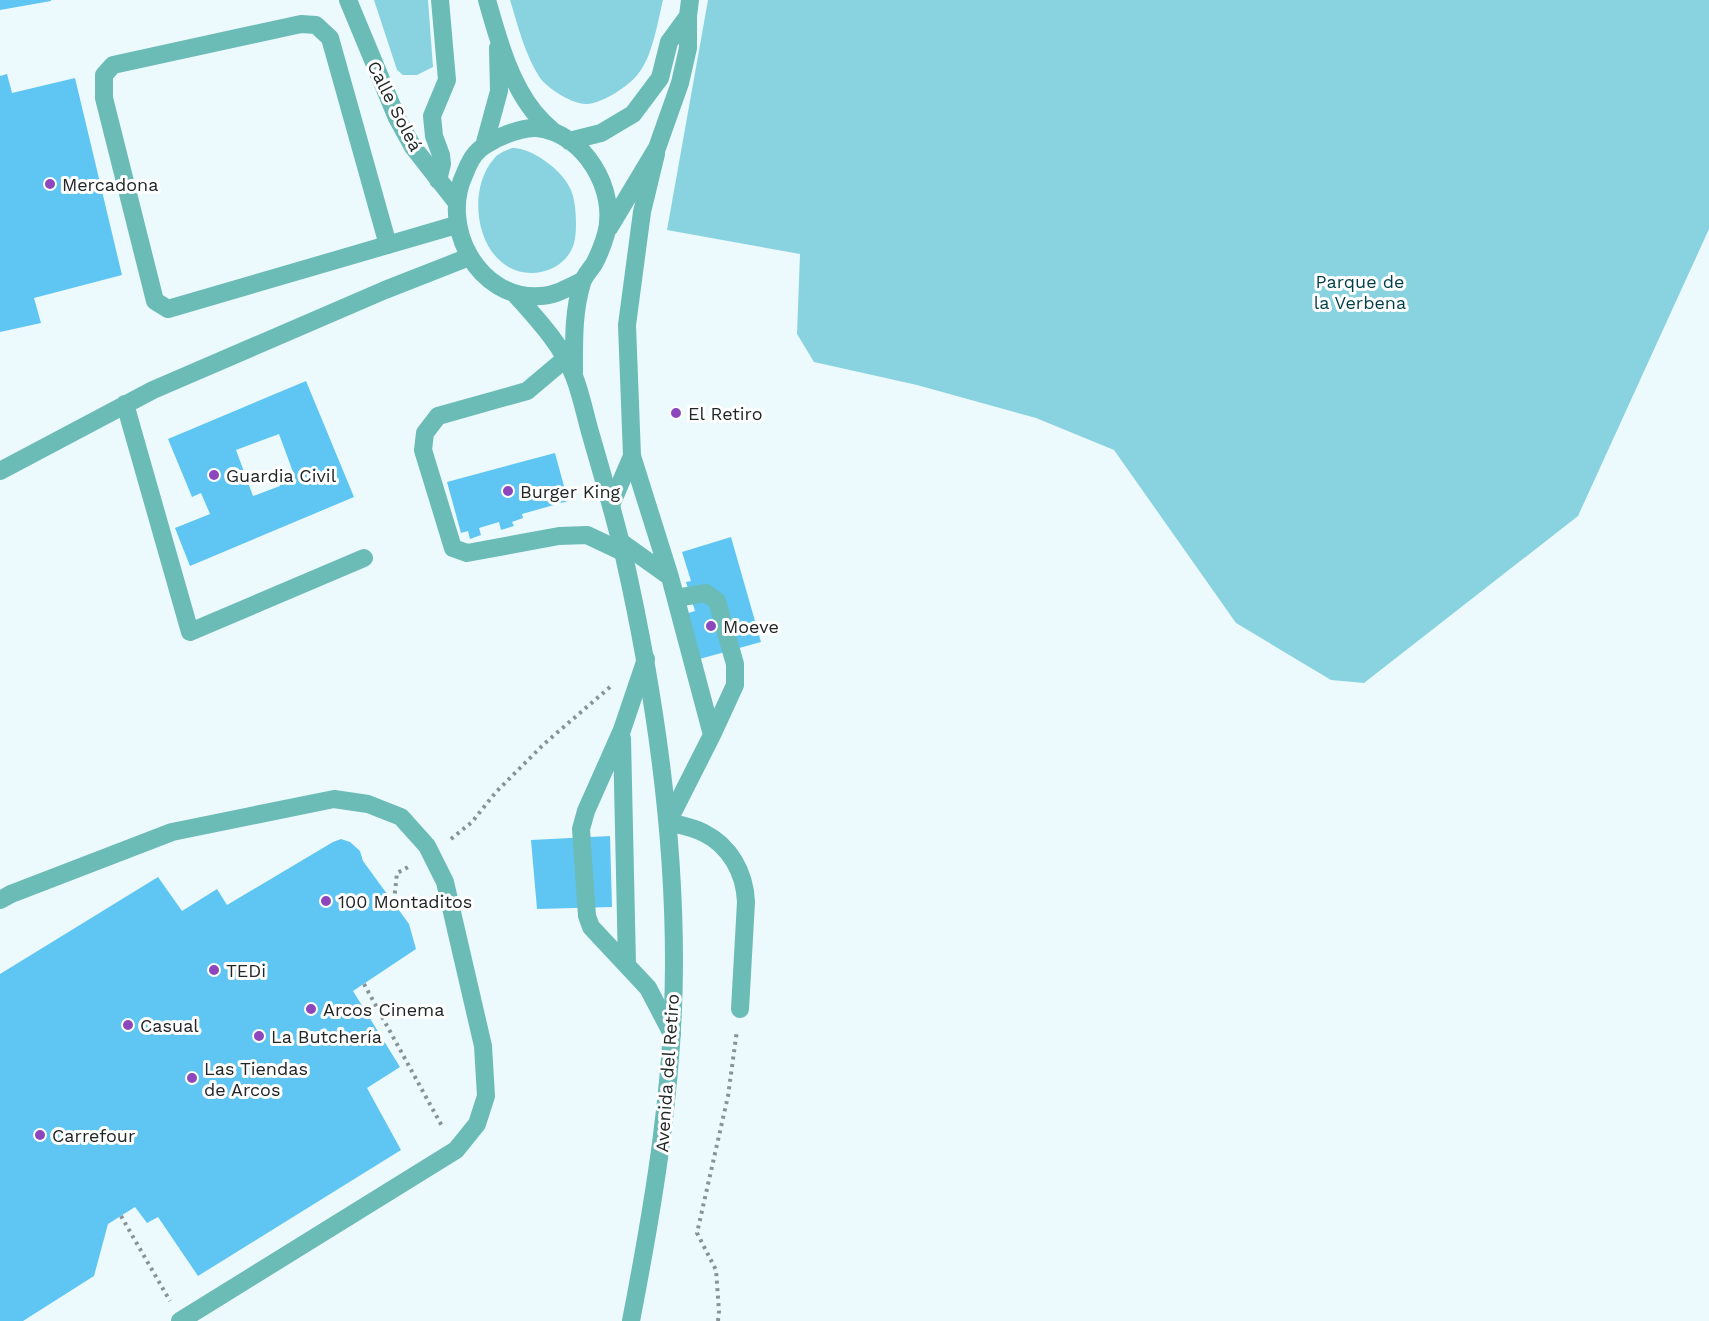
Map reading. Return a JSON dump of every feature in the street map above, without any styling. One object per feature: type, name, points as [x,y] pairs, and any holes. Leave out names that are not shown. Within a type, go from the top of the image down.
[{"type":"street","name":"Calle Soleá","points":[[348,0],[397,118],[413,147],[457,202]]},
{"type":"street","points":[[438,180],[442,164],[434,135],[432,116],[447,80],[440,0]]},
{"type":"street","points":[[487,0],[498,38],[517,86],[534,112],[590,159],[603,187],[608,208],[606,233]]},
{"type":"street","points":[[582,281],[559,292],[540,296],[515,294],[491,282],[469,257],[456,225],[458,186],[476,152],[511,132],[537,128],[562,137],[601,133],[633,114],[660,78],[669,42],[689,8]]},
{"type":"street","points":[[689,8],[688,48],[680,83],[657,148],[642,212],[627,326],[632,456],[670,577],[712,735]]},
{"type":"street","points":[[388,245],[330,38],[316,25],[301,24],[113,65],[104,75],[104,98],[155,301],[168,309],[388,245],[456,225]]},
{"type":"street","points":[[484,146],[499,91],[498,38]]},
{"type":"street","points":[[569,367],[582,281],[595,262],[606,233],[657,148]]},
{"type":"street","points":[[0,471],[153,390],[469,257]]},
{"type":"street","points":[[515,294],[550,334],[569,367]]},
{"type":"street","points":[[569,367],[527,391],[438,416],[425,433],[423,450],[453,548],[467,553],[560,536],[587,535],[622,547],[670,577]]},
{"type":"street","name":"Avenida del Retiro","points":[[569,367],[622,547],[646,659],[658,734],[668,822],[674,962],[672,1034],[654,1205],[631,1321]]},
{"type":"street","points":[[125,404],[190,632],[364,558]]},
{"type":"street","points":[[611,505],[632,456]]},
{"type":"street","points":[[676,598],[706,593],[717,601],[735,664],[735,685],[668,822],[702,832],[714,839],[734,860],[740,872],[746,888],[740,1009]]},
{"type":"street","points":[[646,659],[622,730],[586,811],[581,829],[587,916],[591,927],[648,988],[672,1034]]},
{"type":"street","points":[[622,730],[627,965]]},
{"type":"street","points":[[0,900],[172,832],[334,799],[368,804],[401,817],[427,846],[446,882],[483,1046],[486,1096],[477,1124],[456,1150],[181,1321]]},
{"type":"path","points":[[432,855],[472,822],[496,792],[544,744],[615,681],[646,659]]},
{"type":"path","points":[[394,901],[397,873]]},
{"type":"path","points":[[364,984],[456,1150]]},
{"type":"path","points":[[718,1321],[716,1270],[697,1233],[728,1096],[740,1009]]},
{"type":"path","points":[[121,1216],[181,1321]]},
{"type":"green space","points":[[374,0],[428,0],[433,67],[417,75],[403,75],[397,70]]},
{"type":"green space","points":[[510,0],[663,0],[651,49],[638,74],[615,93],[600,101],[582,104],[562,96],[540,78],[526,50]]},
{"type":"green space","name":"Parque de la Verbena","points":[[708,0],[1709,0],[1709,229],[1578,516],[1364,683],[1331,680],[1236,623],[1114,450],[1036,418],[917,385],[814,362],[797,334],[800,254],[667,230]]},
{"type":"green space","points":[[512,148],[537,155],[553,167],[566,181],[573,196],[576,224],[573,247],[563,261],[547,270],[529,273],[512,269],[494,254],[481,229],[478,199],[486,171],[497,156]]},
{"type":"building","points":[[0,0],[51,0],[51,1],[0,10]]},
{"type":"building","name":"Mercadona","points":[[7,74],[12,93],[75,78],[122,275],[34,298],[41,323],[0,332],[0,76]]},
{"type":"building","name":"Guardia Civil","points":[[306,381],[354,497],[190,566],[175,528],[210,514],[201,493],[192,497],[168,439]],"holes":[[[279,434],[293,472],[277,478],[280,486],[253,496],[236,450]]]},
{"type":"building","name":"Burger King","points":[[555,453],[568,501],[522,514],[523,518],[512,522],[514,526],[501,530],[499,522],[479,528],[481,535],[470,539],[468,531],[461,533],[447,482]]},
{"type":"building","points":[[731,537],[761,642],[685,663],[672,618],[695,611],[686,582],[691,581],[682,552]]},
{"type":"building","points":[[610,836],[612,907],[537,909],[531,840]]},
{"type":"building","name":"Las Tiendas de Arcos","points":[[341,839],[350,842],[360,851],[363,861],[409,924],[416,949],[353,991],[400,1067],[367,1088],[401,1150],[198,1276],[158,1217],[147,1223],[135,1207],[108,1224],[94,1276],[23,1321],[0,1321],[0,974],[158,877],[182,911],[217,889],[227,905]]},
{"type":"place","name":"Mercadona","points":[[50,184]]},
{"type":"place","name":"El Retiro","points":[[676,413]]},
{"type":"place","name":"Guardia Civil","points":[[214,475]]},
{"type":"place","name":"Burger King","points":[[508,491]]},
{"type":"place","name":"Moeve","points":[[711,626]]},
{"type":"place","name":"100 Montaditos","points":[[326,901]]},
{"type":"place","name":"TEDi","points":[[214,970]]},
{"type":"place","name":"Arcos Cinema","points":[[311,1009]]},
{"type":"place","name":"Casual","points":[[128,1025]]},
{"type":"place","name":"La Butchería","points":[[259,1036]]},
{"type":"place","name":"Las Tiendas de Arcos","points":[[192,1078]]},
{"type":"place","name":"Carrefour","points":[[40,1135]]}]
